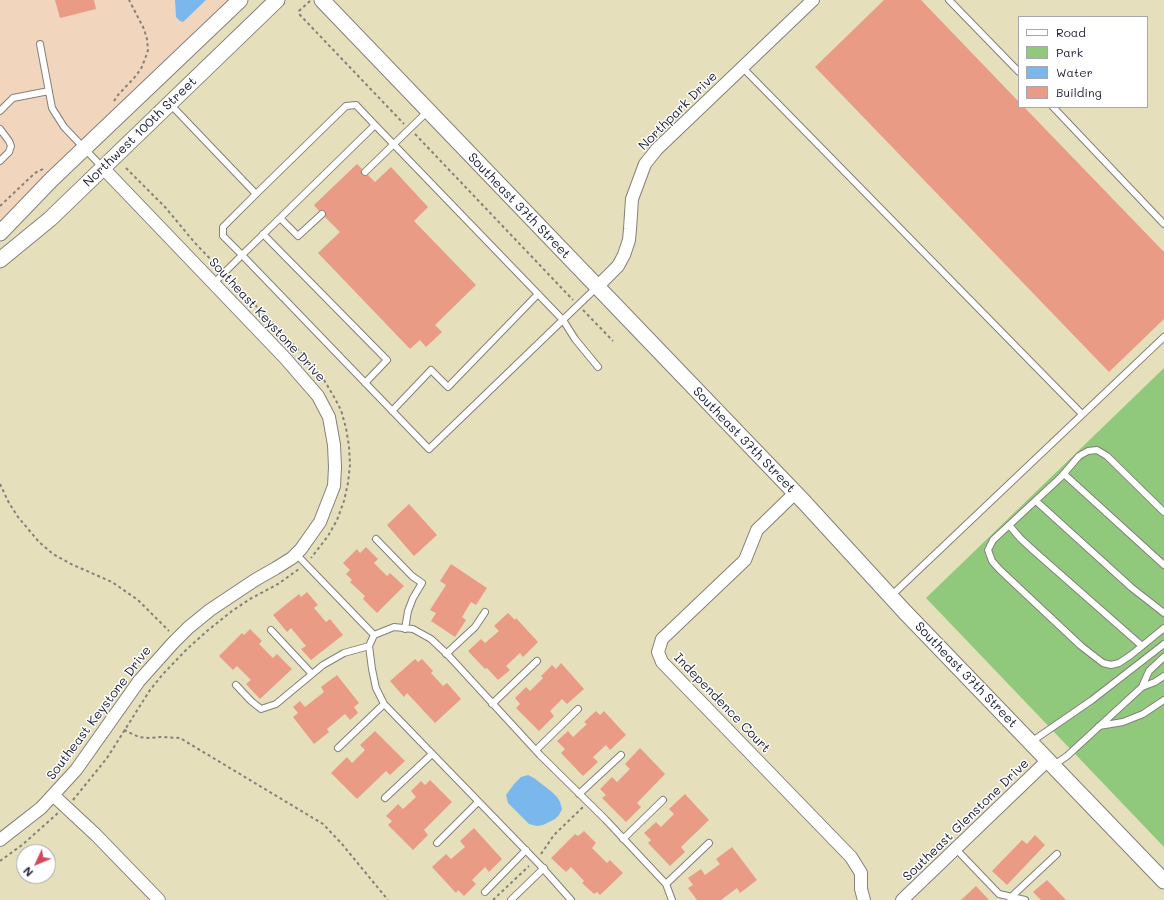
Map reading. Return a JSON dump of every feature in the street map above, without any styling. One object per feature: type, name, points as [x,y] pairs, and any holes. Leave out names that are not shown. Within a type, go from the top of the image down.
[{"type":"street","name":"Northwest 100th Street","points":[[0,233],[15,216],[85,148],[240,0]]},
{"type":"street","name":"Northwest 100th Street","points":[[0,260],[50,219],[278,0]]},
{"type":"street","name":"Southeast 37th Street","points":[[322,0],[794,493],[890,597],[1164,881]]},
{"type":"street","name":"Northpark Drive","points":[[597,287],[618,266],[624,255],[629,240],[632,199],[645,164],[657,149],[813,0]]},
{"type":"street","name":"Southeast Keystone Drive","points":[[0,840],[26,820],[53,795],[76,770],[139,680],[176,639],[210,610],[276,568],[301,549],[320,522],[334,486],[334,445],[329,417],[318,396],[285,358],[103,168]]},
{"type":"street","name":"Independence Court","points":[[794,493],[758,530],[744,560],[662,639],[658,652],[662,662],[851,858],[860,873],[861,889],[864,900]]},
{"type":"street","name":"Southeast Glenstone Drive","points":[[902,900],[955,848],[1051,763]]},
{"type":"street","points":[[53,795],[96,835],[159,900]]},
{"type":"lane","points":[[949,0],[1018,71]]},
{"type":"lane","points":[[40,44],[52,108],[64,127],[103,168]]},
{"type":"lane","points":[[742,67],[1082,414]]},
{"type":"lane","points":[[0,111],[13,98],[49,91]]},
{"type":"lane","points":[[170,104],[256,194]]},
{"type":"lane","points":[[597,287],[578,305],[563,320],[429,449],[223,236],[223,226],[346,106],[356,105],[563,320],[575,339],[598,367]]},
{"type":"lane","points":[[1054,108],[1164,224]]},
{"type":"lane","points":[[365,172],[428,111]]},
{"type":"lane","points":[[214,283],[374,125]]},
{"type":"lane","points":[[0,129],[11,146],[9,152],[0,161]]},
{"type":"lane","points":[[280,218],[298,236],[322,214]]},
{"type":"lane","points":[[263,234],[387,360],[365,383]]},
{"type":"lane","points":[[392,411],[431,370],[448,387],[538,294]]},
{"type":"lane","points":[[890,597],[1164,336]]},
{"type":"lane","points":[[1164,512],[1097,450],[1088,451],[1079,456],[1064,474],[993,540],[988,550],[992,561],[1000,570],[1081,646],[1103,663],[1111,665],[1119,663],[1164,628]]},
{"type":"lane","points":[[1064,474],[1164,565]]},
{"type":"lane","points":[[1036,501],[1132,588],[1164,614]]},
{"type":"lane","points":[[1009,525],[1034,551],[1142,646]]},
{"type":"lane","points":[[376,539],[412,576],[422,583],[413,598],[408,611],[405,629]]},
{"type":"lane","points":[[296,554],[374,635]]},
{"type":"lane","points":[[446,654],[476,627],[485,612]]},
{"type":"lane","points":[[571,900],[544,868],[384,704],[376,688],[369,646],[374,635],[394,627],[413,629],[431,639],[666,884],[672,900]]},
{"type":"lane","points":[[271,630],[312,674]]},
{"type":"lane","points":[[1031,742],[1092,700],[1164,644]]},
{"type":"lane","points":[[236,685],[261,709],[276,704],[323,665],[344,654],[369,646]]},
{"type":"lane","points":[[1051,763],[1067,756],[1142,687],[1150,671],[1164,658]]},
{"type":"lane","points":[[492,704],[537,661]]},
{"type":"lane","points":[[1142,687],[1156,682],[1164,676]]},
{"type":"lane","points":[[1099,726],[1123,722],[1144,714],[1164,700]]},
{"type":"lane","points":[[338,748],[384,704]]},
{"type":"lane","points":[[536,750],[578,709]]},
{"type":"lane","points":[[384,798],[432,754]]},
{"type":"lane","points":[[579,794],[621,755]]},
{"type":"lane","points":[[623,839],[663,800]]},
{"type":"lane","points":[[437,843],[478,802]]},
{"type":"lane","points":[[666,884],[709,843]]},
{"type":"lane","points":[[955,848],[999,894],[1009,898],[1025,900]]},
{"type":"lane","points":[[485,892],[526,850]]},
{"type":"lane","points":[[1009,898],[1057,854]]},
{"type":"lane","points":[[511,900],[544,868]]},
{"type":"path","points":[[110,107],[118,95],[141,69],[146,59],[148,50],[144,29],[129,0]]},
{"type":"path","points":[[311,0],[299,11],[300,15],[485,206],[612,341]]},
{"type":"path","points":[[0,206],[35,173],[47,167]]},
{"type":"path","points":[[0,860],[66,808],[93,777],[107,758],[143,700],[186,650],[232,611],[285,579],[315,554],[337,520],[344,501],[348,483],[350,465],[346,428],[341,410],[334,395],[324,380],[312,364],[195,243],[165,207],[126,168]]},
{"type":"path","points":[[0,484],[18,517],[39,542],[53,554],[112,582],[138,600],[186,650]]},
{"type":"path","points":[[124,730],[144,738],[180,738],[323,824],[342,844],[388,900]]},
{"type":"path","points":[[494,900],[543,852],[554,836],[588,802]]},
{"type":"shaded area","points":[[0,0],[250,0],[0,240]]},
{"type":"green space","points":[[1164,368],[1164,847],[926,598]]},
{"type":"water","points":[[175,0],[206,0],[183,22],[176,17]]},
{"type":"water","points":[[528,775],[552,792],[560,802],[562,809],[559,815],[555,819],[543,825],[537,826],[529,824],[508,803],[506,795],[521,777]]},
{"type":"building","points":[[55,0],[94,0],[96,9],[60,18]]},
{"type":"building","points":[[884,0],[921,0],[1018,101],[1018,108],[1025,108],[1164,252],[1164,319],[1109,372],[815,67]]},
{"type":"building","points":[[357,164],[362,169],[362,175],[368,175],[375,182],[391,167],[428,207],[414,221],[476,285],[435,325],[442,332],[426,347],[420,340],[410,349],[318,253],[340,232],[325,217],[325,211],[319,211],[314,205]]},
{"type":"building","points":[[409,504],[437,535],[414,556],[387,525]]},
{"type":"building","points":[[366,547],[378,559],[374,563],[387,576],[390,573],[404,586],[377,613],[363,599],[365,596],[350,582],[352,580],[346,574],[350,570],[343,563],[357,549],[360,553]]},
{"type":"building","points":[[451,564],[487,588],[476,605],[471,602],[462,617],[466,620],[455,637],[431,621],[436,613],[430,610],[446,585],[440,581]]},
{"type":"building","points":[[307,592],[318,605],[314,608],[326,622],[330,619],[343,635],[311,660],[301,649],[306,646],[291,628],[287,632],[273,615],[299,594],[301,597]]},
{"type":"building","points":[[508,613],[515,620],[516,618],[538,642],[523,657],[520,653],[506,666],[510,670],[498,680],[468,651],[481,639],[485,643],[499,631],[494,626]]},
{"type":"building","points":[[250,629],[262,641],[259,644],[273,658],[277,654],[292,669],[260,699],[246,684],[251,680],[237,666],[233,670],[219,656],[242,633],[244,635]]},
{"type":"building","points":[[415,659],[418,662],[422,659],[433,671],[431,673],[443,686],[447,683],[461,699],[435,723],[407,693],[404,697],[390,681]]},
{"type":"building","points":[[561,663],[584,689],[567,704],[562,699],[550,711],[554,716],[539,731],[516,708],[520,704],[515,698],[526,687],[530,691],[543,678],[541,676],[552,665],[556,669]]},
{"type":"building","points":[[337,675],[359,703],[354,707],[358,713],[350,720],[345,714],[327,729],[329,732],[314,744],[293,717],[298,713],[293,707],[300,701],[305,707],[324,692],[321,687]]},
{"type":"building","points":[[596,711],[600,715],[604,711],[626,735],[610,750],[606,745],[593,757],[598,762],[583,776],[561,753],[565,749],[557,741],[568,731],[573,737],[587,724],[584,722]]},
{"type":"building","points":[[375,731],[405,761],[390,775],[386,771],[357,799],[331,773],[347,757],[352,763],[365,750],[360,745]]},
{"type":"building","points":[[640,748],[665,774],[637,803],[641,807],[626,822],[602,798],[606,795],[600,789],[612,777],[617,782],[630,769],[625,764]]},
{"type":"building","points":[[430,780],[452,802],[424,830],[428,835],[413,850],[388,825],[392,821],[386,816],[398,804],[403,809],[416,797],[411,791],[421,781],[425,785]]},
{"type":"building","points":[[685,794],[709,820],[681,847],[685,852],[670,866],[648,843],[651,840],[644,833],[656,822],[661,827],[674,814],[669,809]]},
{"type":"building","points":[[474,828],[502,859],[489,872],[485,867],[472,880],[476,884],[464,896],[458,890],[456,893],[432,867],[446,854],[451,859],[465,847],[460,841]]},
{"type":"building","points":[[584,831],[596,843],[592,848],[607,863],[610,860],[623,873],[600,895],[597,892],[594,894],[582,883],[584,881],[571,867],[566,872],[551,858],[575,834],[578,836]]},
{"type":"building","points":[[1035,835],[1045,845],[1007,885],[992,871],[1022,840],[1027,844]]},
{"type":"building","points":[[732,847],[757,880],[740,893],[737,888],[721,900],[697,900],[688,888],[693,885],[688,878],[701,869],[705,875],[720,864],[716,859]]},
{"type":"building","points":[[1047,880],[1066,900],[1041,900],[1033,892]]},
{"type":"building","points":[[976,886],[989,900],[961,900]]}]
